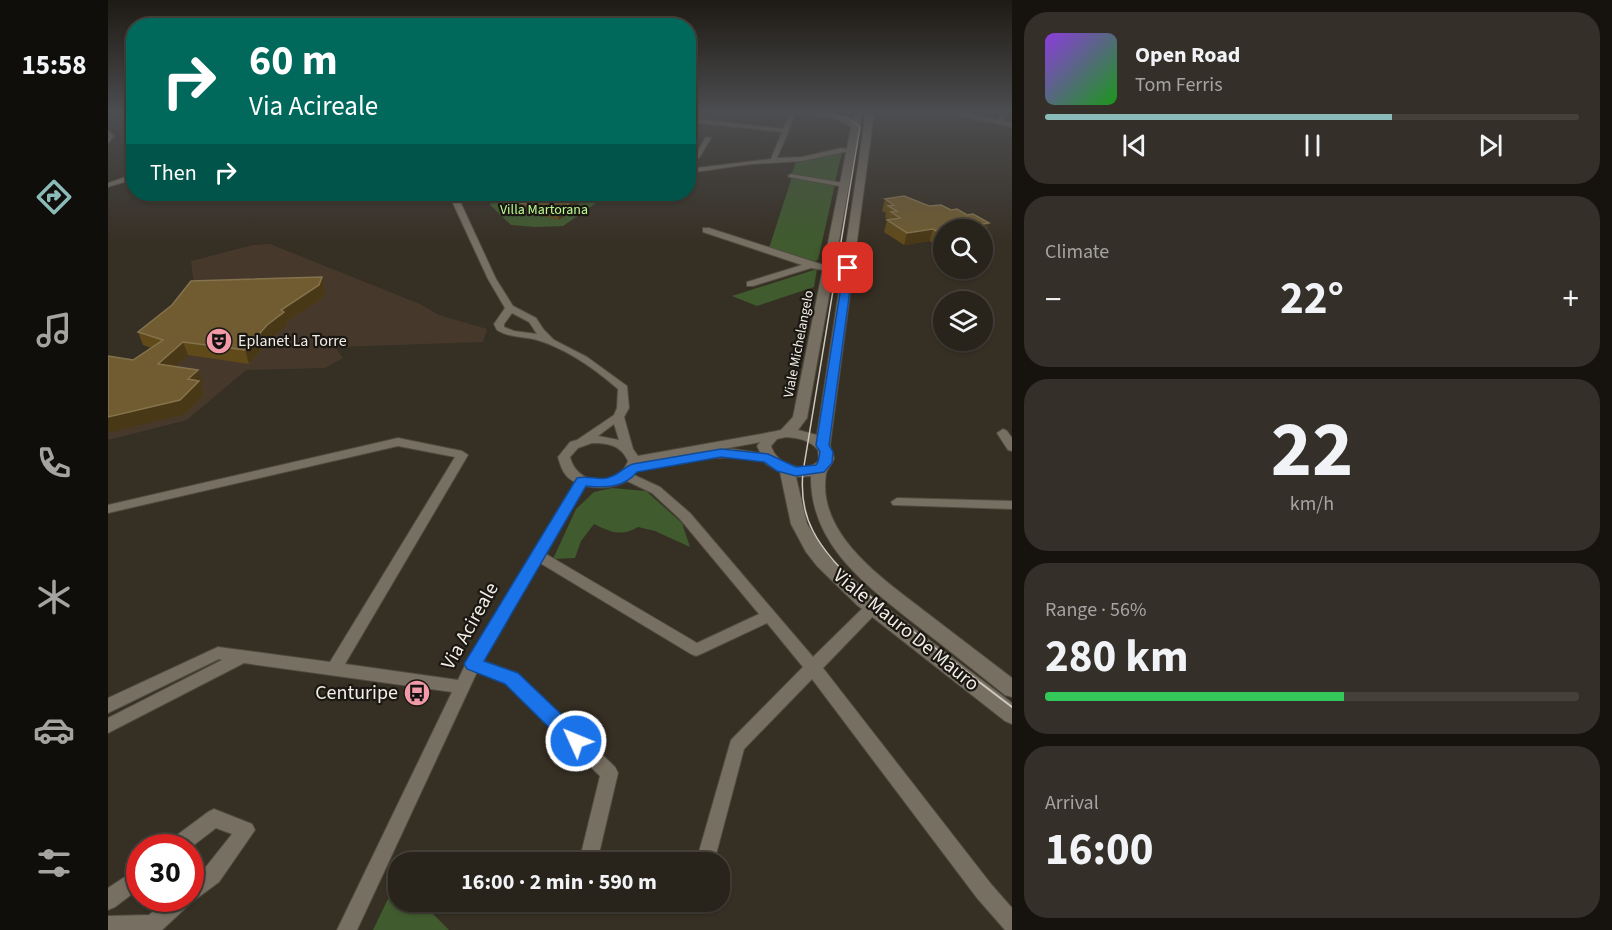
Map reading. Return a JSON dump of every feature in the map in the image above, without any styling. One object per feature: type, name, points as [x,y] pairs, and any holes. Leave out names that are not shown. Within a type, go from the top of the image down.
[{"type":"street","points":[[773,161],[775,156]]},
{"type":"street","points":[[696,169],[813,156]]},
{"type":"street","name":"Viale Michelangelo","points":[[779,434],[793,427],[800,418],[850,156]]},
{"type":"street","points":[[510,308],[499,324],[500,328],[513,334],[526,334],[549,341],[610,376],[623,388],[623,408],[618,417],[567,450],[564,464],[567,470],[582,481],[606,484],[631,468],[779,434],[808,436],[823,445],[864,156]]},
{"type":"street","points":[[791,176],[844,185]]},
{"type":"street","points":[[108,186],[126,179]]},
{"type":"street","points":[[456,201],[492,279],[510,308],[536,324],[549,341]]},
{"type":"street","points":[[706,230],[811,265],[829,268]]},
{"type":"street","points":[[750,284],[811,265]]},
{"type":"street","points":[[503,320],[510,317],[527,317]]},
{"type":"street","points":[[513,334],[532,330],[536,324]]},
{"type":"street","points":[[618,417],[631,468],[670,500],[770,616],[814,669],[984,891],[1012,923]]},
{"type":"street","points":[[1004,433],[1012,447]]},
{"type":"street","points":[[768,458],[764,446],[779,434]]},
{"type":"street","points":[[582,441],[601,439],[620,444],[627,449]]},
{"type":"street","points":[[108,509],[398,442],[462,455],[333,670]]},
{"type":"street","name":"Viale Mauro De Mauro","points":[[823,445],[827,458],[819,469],[818,485],[822,509],[833,534],[843,549],[881,587],[1012,689]]},
{"type":"street","points":[[631,468],[721,453],[768,458],[788,470],[819,469]]},
{"type":"street","name":"Viale Mauro De Mauro","points":[[788,470],[793,509],[811,546],[837,576],[1012,716]]},
{"type":"street","name":"Via Acireale","points":[[346,930],[473,664],[582,481]]},
{"type":"street","points":[[897,502],[1012,505]]},
{"type":"street","points":[[537,555],[696,650],[770,616]]},
{"type":"street","points":[[708,852],[737,745],[873,607]]},
{"type":"street","points":[[108,706],[218,653],[462,687]]},
{"type":"street","points":[[108,726],[242,657]]},
{"type":"street","points":[[473,664],[512,678],[609,773],[590,852]]},
{"type":"street","points":[[194,834],[214,818],[246,830],[204,881]]},
{"type":"street","points":[[108,900],[126,886]]},
{"type":"street","points":[[108,926],[153,925],[168,912]]},
{"type":"shaded area","points":[[270,244],[420,304],[439,315],[487,329],[483,342],[335,347],[343,358],[325,368],[246,370],[187,420],[108,440],[108,369],[152,374],[195,293],[191,261],[253,245]]},
{"type":"green space","points":[[820,156],[841,156],[835,182],[792,174],[796,161]]},
{"type":"green space","points":[[792,177],[835,184],[818,260],[812,262],[769,248]]},
{"type":"green space","name":"Villa Martorana","points":[[500,201],[599,201],[563,226],[535,227],[511,225],[489,204]]},
{"type":"green space","points":[[817,269],[814,287],[757,306],[732,296]]},
{"type":"green space","points":[[612,488],[646,491],[682,523],[690,547],[655,531],[638,527],[621,533],[594,524],[581,541],[575,558],[553,559],[576,509],[594,492]]},
{"type":"green space","points":[[388,899],[388,912],[431,912],[449,930],[373,930]]},
{"type":"building","points":[[904,196],[929,206],[941,205],[951,210],[957,209],[967,215],[973,214],[982,219],[933,219],[933,229],[907,233],[887,220],[900,218],[891,212],[897,211],[888,206],[894,205],[885,199]]},
{"type":"building","points":[[524,201],[572,201],[559,211],[521,203]]},
{"type":"building","points":[[322,277],[319,285],[281,310],[284,312],[267,325],[245,350],[183,342],[158,364],[198,370],[188,379],[199,381],[180,400],[108,417],[108,356],[133,360],[163,340],[138,332],[172,305],[191,281]]},
{"type":"tram line","points":[[855,156],[803,472],[802,487],[805,509],[813,531],[843,571],[887,611],[976,679]]},
{"type":"tram line","points":[[974,678],[1012,707]]},
{"type":"place","name":"Eplanet La Torre","points":[[219,341]]},
{"type":"place","name":"Centuripe","points":[[417,693]]},
{"type":"route","points":[[576,741],[512,678],[473,664],[582,481],[606,484],[626,476],[633,468],[721,453],[768,458],[776,465],[796,471],[819,469],[825,463],[827,458],[823,445],[848,268]]}]
